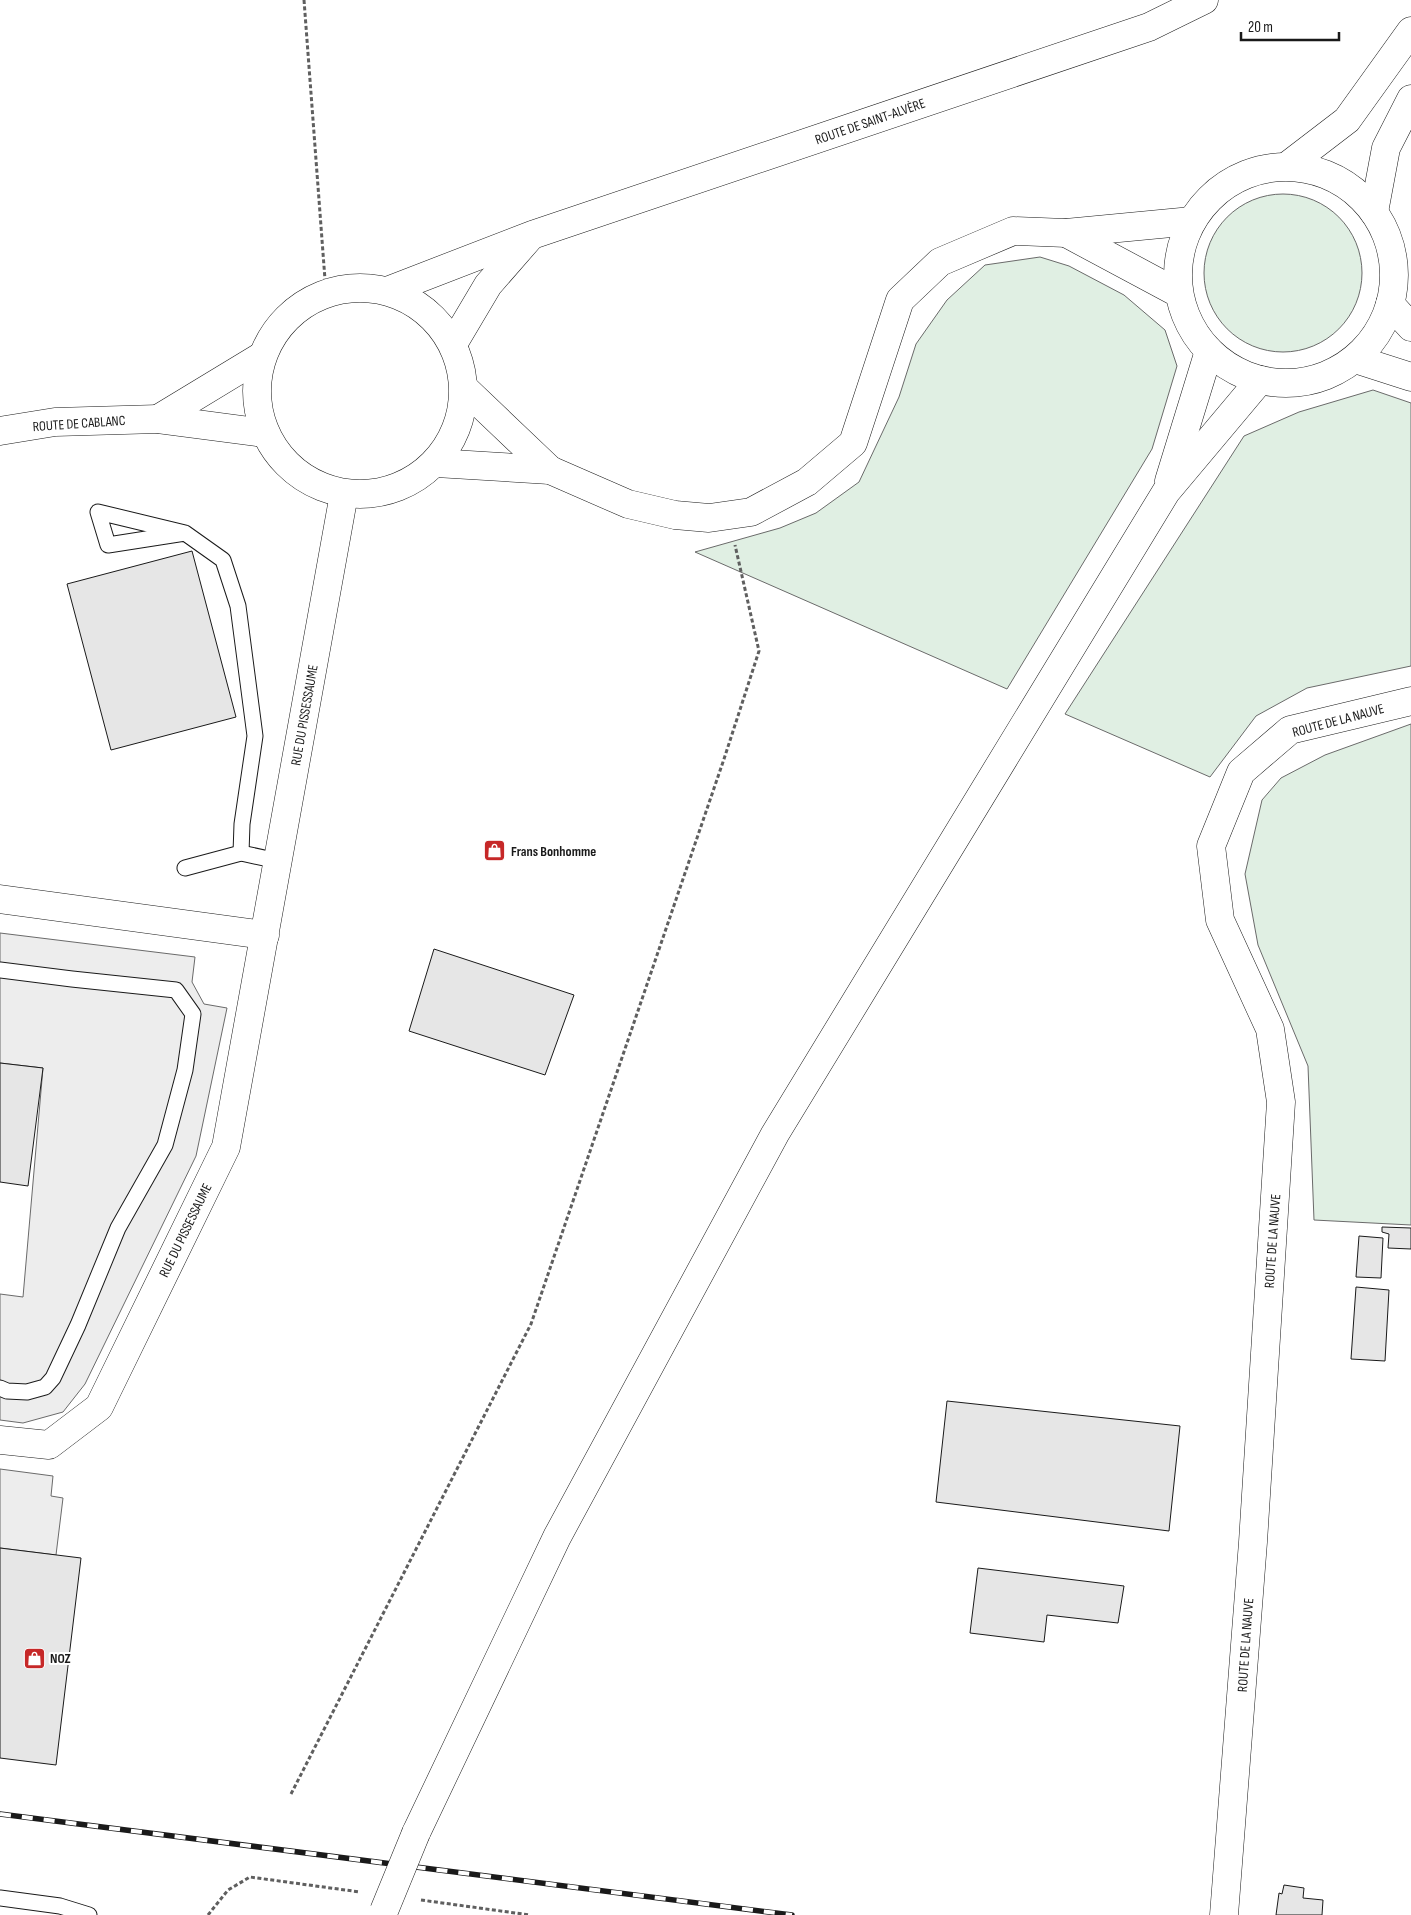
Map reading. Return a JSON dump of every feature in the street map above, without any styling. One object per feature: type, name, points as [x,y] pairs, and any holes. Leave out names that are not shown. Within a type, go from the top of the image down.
[{"type":"main road","name":"ROUTE DE SAINT-ALVÈRE","points":[[387,291],[532,235],[1149,27],[1204,0]]},
{"type":"main road","points":[[1287,166],[1347,120],[1411,31]]},
{"type":"main road","points":[[1374,212],[1386,148],[1411,99]]},
{"type":"main road","points":[[1287,166],[1320,172],[1350,188],[1374,212],[1389,240],[1394,272],[1390,304],[1376,334],[1355,358],[1326,375],[1294,383],[1260,380],[1232,369],[1209,351],[1189,325],[1178,293],[1179,256],[1192,221],[1209,198],[1232,181],[1258,170],[1287,166]]},
{"type":"main road","points":[[436,463],[550,470],[628,504],[675,515],[709,518],[751,512],[807,482],[853,443],[900,300],[940,262],[1013,231],[1066,233],[1192,221]]},
{"type":"main road","points":[[1066,233],[1178,293]]},
{"type":"main road","points":[[453,344],[488,285],[532,235]]},
{"type":"main road","points":[[356,287],[387,291],[414,302],[436,320],[453,344],[461,366],[465,389],[462,416],[452,441],[436,463],[409,483],[377,494],[344,494],[311,483],[284,462],[264,433],[257,408],[256,382],[262,356],[277,329],[298,307],[326,293],[356,287]]},
{"type":"main road","points":[[1390,304],[1411,327]]},
{"type":"main road","points":[[1166,492],[1209,351]]},
{"type":"main road","points":[[158,419],[262,356]]},
{"type":"main road","points":[[1355,358],[1411,376]]},
{"type":"main road","points":[[383,1913],[416,1833],[557,1537],[775,1134],[1166,492],[1260,380]]},
{"type":"main road","points":[[465,389],[550,470]]},
{"type":"main road","name":"ROUTE DE CABLANC","points":[[0,431],[55,422],[158,419],[264,433]]},
{"type":"main road","name":"RUE DU PISSESSAUME","points":[[0,1440],[49,1444],[99,1407],[226,1147],[344,494]]},
{"type":"main road","name":"ROUTE DE LA NAUVE","points":[[1224,1915],[1253,1542],[1281,1102],[1270,1029],[1220,920],[1211,846],[1241,772],[1290,730],[1411,702]]},
{"type":"main road","points":[[0,899],[265,935]]},
{"type":"lane","points":[[185,533],[108,545],[98,512],[185,533],[223,560],[238,606],[255,736],[242,824],[241,853]]},
{"type":"lane","points":[[185,868],[241,853],[278,861]]},
{"type":"lane","points":[[0,970],[72,980],[176,990],[193,1014],[185,1070],[165,1144],[118,1228],[78,1325],[53,1378],[44,1387],[27,1392],[0,1388]]},
{"type":"lane","points":[[0,1898],[60,1906],[89,1915]]},
{"type":"path","points":[[304,0],[326,293]]},
{"type":"path","points":[[291,1794],[531,1324],[759,651],[728,516]]},
{"type":"green space","points":[[1275,194],[1291,194],[1306,197],[1320,203],[1339,217],[1349,229],[1359,250],[1362,273],[1359,296],[1349,317],[1339,329],[1327,339],[1306,349],[1291,352],[1275,352],[1260,349],[1239,339],[1217,317],[1207,296],[1204,281],[1204,265],[1207,250],[1217,229],[1239,207],[1260,197]]},
{"type":"green space","points":[[1040,257],[1069,266],[1124,295],[1165,330],[1177,366],[1152,449],[1007,689],[695,552],[780,528],[816,513],[859,482],[899,397],[916,344],[947,300],[985,265]]},
{"type":"green space","points":[[1373,390],[1411,403],[1411,666],[1307,688],[1256,716],[1210,777],[1065,714],[1244,436],[1299,412]]},
{"type":"green space","points":[[1411,724],[1411,1225],[1314,1220],[1308,1066],[1258,945],[1245,874],[1262,800],[1281,778],[1325,755]]},
{"type":"shaded area","points":[[0,933],[195,957],[192,982],[204,1004],[227,1008],[196,1156],[85,1384],[63,1412],[23,1423],[0,1420],[0,1294],[23,1297],[43,1068],[0,1063]]},
{"type":"shaded area","points":[[0,1469],[53,1476],[51,1496],[63,1498],[56,1555],[0,1548]]},
{"type":"building","points":[[192,551],[236,717],[111,750],[67,584]]},
{"type":"building","points":[[434,949],[574,995],[545,1075],[409,1031]]},
{"type":"building","points":[[0,1063],[43,1068],[28,1186],[0,1182]]},
{"type":"building","points":[[1382,1227],[1411,1228],[1411,1249],[1388,1248],[1389,1234],[1382,1232]]},
{"type":"building","points":[[1359,1236],[1383,1238],[1381,1278],[1356,1277]]},
{"type":"building","points":[[1356,1287],[1389,1290],[1385,1361],[1351,1359]]},
{"type":"building","points":[[947,1401],[1180,1426],[1169,1531],[936,1502]]},
{"type":"building","name":"NOZ","points":[[0,1548],[81,1558],[56,1765],[0,1758]]},
{"type":"building","points":[[978,1568],[1124,1586],[1118,1623],[1047,1615],[1044,1642],[970,1633]]},
{"type":"building","points":[[1284,1885],[1304,1888],[1303,1898],[1323,1900],[1322,1915],[1276,1915],[1279,1893],[1282,1894]]},
{"type":"railway","points":[[0,1814],[792,1915]]},
{"type":"place","name":"Frans Bonhomme","points":[[495,851]]},
{"type":"place","name":"NOZ","points":[[34,1658]]}]
